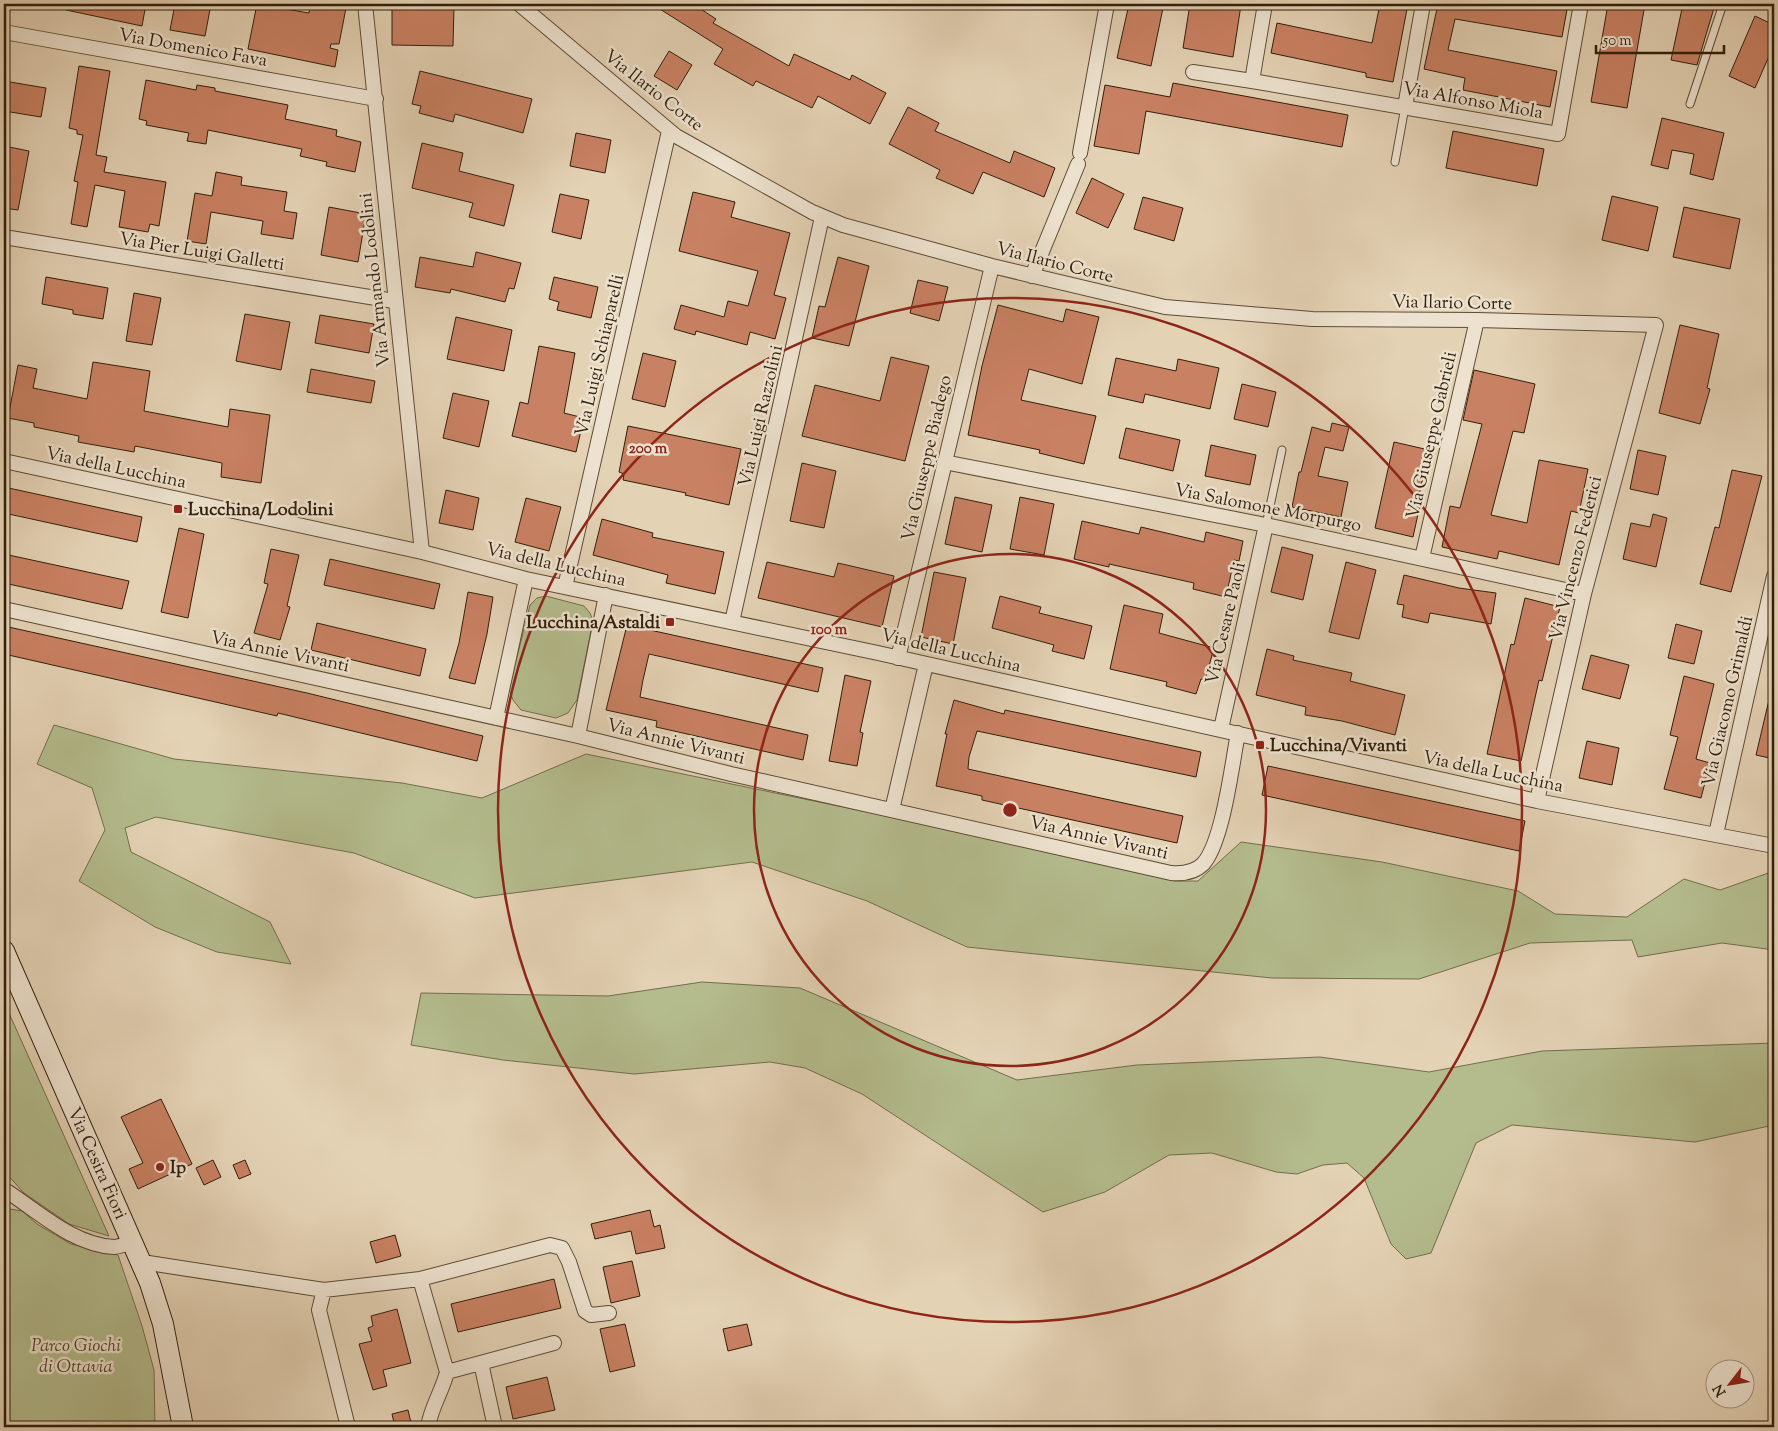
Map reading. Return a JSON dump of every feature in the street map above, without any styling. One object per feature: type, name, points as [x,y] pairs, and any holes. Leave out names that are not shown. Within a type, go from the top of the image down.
[{"type":"street","name":"Via Armando Lodolini","points":[[365,4],[376,100],[394,301],[422,552]]},
{"type":"street","name":"Via Ilario Corte","points":[[519,4],[669,131],[822,217],[843,225],[992,266],[1174,308],[1312,319],[1477,320],[1656,325]]},
{"type":"street","points":[[1032,276],[1080,158],[1107,4]]},
{"type":"street","points":[[1252,81],[1266,4]]},
{"type":"street","points":[[1405,107],[1423,4]]},
{"type":"street","name":"Via Alfonso Miola","points":[[1192,72],[1558,134],[1581,4]]},
{"type":"street","name":"Via Domenico Fava","points":[[4,32],[376,100]]},
{"type":"street","name":"Via Luigi Schiaparelli","points":[[565,587],[669,131]]},
{"type":"street","name":"Via Luigi Razzolini","points":[[732,622],[822,217]]},
{"type":"street","name":"Via Pier Luigi Galletti","points":[[4,238],[394,301]]},
{"type":"street","name":"Via Giuseppe Biadego","points":[[898,658],[992,266]]},
{"type":"street","name":"Via Giuseppe Gabrieli","points":[[1422,558],[1477,320]]},
{"type":"street","name":"Via Vincenzo Federici","points":[[1537,801],[1584,594],[1656,325]]},
{"type":"street","name":"Via della Lucchina","points":[[4,461],[422,552],[526,579],[926,664],[1537,801],[1774,846]]},
{"type":"street","name":"Via Salomone Morpurgo","points":[[944,462],[1266,525],[1584,594]]},
{"type":"street","name":"Via Cesare Paoli","points":[[1221,729],[1266,525]]},
{"type":"street","name":"Via Giacomo Grimaldi","points":[[1716,834],[1774,576]]},
{"type":"street","points":[[496,718],[526,579]]},
{"type":"street","points":[[578,736],[606,595]]},
{"type":"street","name":"Via Annie Vivanti","points":[[4,609],[578,736],[722,772],[1171,873],[1184,874],[1202,864],[1215,845],[1238,733]]},
{"type":"street","points":[[892,810],[926,664]]},
{"type":"street","name":"Via Cesira Fiori","points":[[4,951],[142,1262],[163,1324],[183,1427]]},
{"type":"street","points":[[5,1190],[63,1230],[88,1241],[116,1247],[132,1241]]},
{"type":"street","points":[[142,1262],[324,1290],[420,1279],[550,1245],[562,1248],[570,1262],[585,1311],[591,1315],[609,1313]]},
{"type":"street","points":[[420,1279],[447,1372],[442,1388],[431,1410],[428,1427]]},
{"type":"street","points":[[324,1290],[319,1310],[348,1427]]},
{"type":"street","points":[[447,1372],[554,1343]]},
{"type":"street","points":[[481,1363],[495,1427]]},
{"type":"street","name":"Via Cesira Fiori","points":[[170,1427],[173,1381]]},
{"type":"lane","points":[[1690,104],[1723,4]]},
{"type":"lane","points":[[1394,162],[1405,107]]},
{"type":"lane","points":[[1266,525],[1282,450]]},
{"type":"green space","points":[[546,596],[584,606],[590,613],[593,621],[577,700],[568,713],[556,718],[521,710],[513,700],[509,689],[530,605],[537,598]]},
{"type":"green space","points":[[54,725],[174,759],[402,783],[482,798],[586,754],[940,827],[1175,881],[1198,881],[1241,842],[1382,862],[1518,891],[1555,914],[1627,917],[1684,879],[1720,890],[1774,871],[1774,950],[1722,943],[1638,957],[1632,940],[1530,943],[1419,979],[1272,978],[967,947],[867,901],[752,862],[475,898],[354,853],[156,817],[125,828],[131,852],[270,922],[291,964],[217,952],[155,927],[79,881],[105,830],[92,788],[37,764]]},
{"type":"green space","points":[[702,982],[800,988],[1017,1080],[1137,1065],[1320,1057],[1429,1072],[1542,1051],[1774,1043],[1774,1125],[1695,1142],[1512,1125],[1476,1143],[1431,1253],[1406,1259],[1391,1244],[1364,1178],[1347,1163],[1323,1165],[1297,1174],[1276,1172],[1212,1153],[1169,1155],[1105,1192],[1043,1212],[862,1094],[805,1068],[770,1062],[634,1074],[503,1060],[411,1045],[421,993],[608,996]]},
{"type":"green space","points":[[4,1002],[109,1236],[69,1224],[24,1193],[4,1171]]},
{"type":"green space","name":"Parco Giochi di Ottavia","points":[[4,1208],[22,1211],[37,1224],[71,1244],[118,1255],[142,1326],[154,1370],[155,1427],[4,1427]]},
{"type":"building","points":[[66,4],[146,4],[142,26],[66,10]]},
{"type":"building","points":[[175,4],[211,4],[205,36],[170,30]]},
{"type":"building","points":[[257,4],[309,13],[310,4],[346,8],[339,44],[331,44],[330,48],[338,50],[335,67],[248,49]]},
{"type":"building","points":[[652,4],[693,4],[716,19],[713,23],[789,66],[794,54],[850,80],[852,75],[886,93],[870,124],[818,96],[812,108],[756,81],[753,86],[714,64],[723,49]]},
{"type":"building","points":[[1129,4],[1143,4],[1163,8],[1151,66],[1117,58]]},
{"type":"building","points":[[1190,4],[1241,5],[1233,57],[1183,48]]},
{"type":"building","points":[[1380,4],[1408,4],[1393,82],[1366,77],[1366,73],[1271,53],[1277,23],[1372,43]]},
{"type":"building","points":[[1438,4],[1568,4],[1562,37],[1455,19],[1448,50],[1557,71],[1550,107],[1463,90],[1465,78],[1424,69]]},
{"type":"building","points":[[1608,4],[1645,4],[1627,108],[1591,102]]},
{"type":"building","points":[[1683,4],[1714,8],[1697,65],[1671,60]]},
{"type":"building","points":[[392,6],[454,7],[453,46],[392,45]]},
{"type":"building","points":[[1755,16],[1774,25],[1774,45],[1755,88],[1729,76]]},
{"type":"building","points":[[669,51],[692,65],[677,90],[654,76]]},
{"type":"building","points":[[79,66],[110,71],[96,155],[107,157],[104,172],[166,182],[159,226],[150,224],[148,232],[119,227],[125,191],[95,185],[87,227],[71,224],[78,182],[74,181],[83,135],[77,134],[77,130],[69,128]]},
{"type":"building","points":[[420,71],[532,99],[523,133],[455,114],[453,122],[419,113],[421,106],[412,104]]},
{"type":"building","points":[[146,80],[196,90],[197,85],[215,88],[215,91],[288,105],[285,119],[337,130],[336,136],[361,142],[355,172],[326,166],[327,162],[300,156],[302,149],[208,130],[206,144],[187,141],[189,133],[146,125],[147,121],[139,119]]},
{"type":"building","points":[[4,81],[46,88],[41,117],[4,111]]},
{"type":"building","points":[[1173,83],[1348,115],[1342,147],[1146,111],[1139,154],[1094,146],[1105,85],[1170,97]]},
{"type":"building","points":[[908,107],[939,123],[935,131],[1010,163],[1014,151],[1055,168],[1044,197],[983,172],[973,194],[936,178],[940,170],[889,144]]},
{"type":"building","points":[[1662,118],[1724,133],[1713,180],[1690,174],[1694,154],[1672,150],[1668,169],[1651,165]]},
{"type":"building","points":[[1453,131],[1544,149],[1537,186],[1446,168]]},
{"type":"building","points":[[576,133],[611,140],[605,173],[570,166]]},
{"type":"building","points":[[422,143],[463,153],[459,171],[514,185],[504,226],[469,217],[473,203],[412,188]]},
{"type":"building","points":[[4,146],[29,151],[18,210],[4,208]]},
{"type":"building","points":[[216,172],[242,177],[241,185],[287,192],[284,211],[297,213],[293,239],[261,234],[263,221],[211,212],[206,244],[187,241],[195,193],[212,196]]},
{"type":"building","points":[[1092,178],[1124,194],[1108,228],[1076,213]]},
{"type":"building","points":[[693,192],[735,202],[731,217],[790,233],[774,295],[786,298],[775,339],[750,332],[747,345],[696,331],[695,335],[674,329],[681,305],[724,317],[728,301],[748,306],[758,271],[679,251]]},
{"type":"building","points":[[560,194],[589,200],[581,239],[552,232]]},
{"type":"building","points":[[1612,196],[1658,207],[1648,251],[1602,240]]},
{"type":"building","points":[[1143,197],[1183,208],[1174,241],[1134,229]]},
{"type":"building","points":[[329,207],[366,214],[358,262],[321,255]]},
{"type":"building","points":[[1684,207],[1740,219],[1730,269],[1673,257]]},
{"type":"building","points":[[476,252],[521,263],[514,289],[509,288],[505,302],[451,289],[450,293],[415,287],[420,257],[473,267]]},
{"type":"building","points":[[838,257],[869,266],[849,346],[812,338],[819,306],[825,307]]},
{"type":"building","points":[[46,277],[108,288],[103,319],[73,314],[73,310],[42,304]]},
{"type":"building","points":[[554,277],[598,287],[591,318],[557,310],[559,302],[549,299]]},
{"type":"building","points":[[918,280],[948,287],[939,321],[910,313]]},
{"type":"building","points":[[134,293],[161,298],[152,345],[126,341]]},
{"type":"building","points":[[998,305],[1063,322],[1066,309],[1099,317],[1082,384],[1029,369],[1021,400],[1096,416],[1084,464],[1039,453],[1040,450],[968,435],[982,366]]},
{"type":"building","points":[[245,314],[290,322],[281,370],[236,361]]},
{"type":"building","points":[[320,315],[374,324],[369,353],[315,343]]},
{"type":"building","points":[[456,317],[512,330],[504,371],[447,359]]},
{"type":"building","points":[[1680,325],[1719,334],[1707,388],[1710,389],[1700,424],[1659,413]]},
{"type":"building","points":[[539,346],[575,353],[564,413],[584,418],[576,452],[512,436],[520,402],[528,404]]},
{"type":"building","points":[[643,353],[676,361],[665,407],[632,399]]},
{"type":"building","points":[[891,357],[929,366],[905,461],[802,436],[815,385],[880,401]]},
{"type":"building","points":[[1116,358],[1176,371],[1178,359],[1219,368],[1210,409],[1145,394],[1143,403],[1108,395]]},
{"type":"building","points":[[93,362],[150,371],[144,411],[228,427],[230,409],[270,415],[261,483],[221,477],[222,463],[135,446],[134,452],[78,442],[79,436],[34,427],[34,423],[8,418],[18,365],[37,369],[33,388],[87,399]]},
{"type":"building","points":[[311,369],[375,381],[371,403],[307,392]]},
{"type":"building","points":[[1474,370],[1535,384],[1524,433],[1513,431],[1491,515],[1527,523],[1539,460],[1588,469],[1579,513],[1571,511],[1559,565],[1499,551],[1497,559],[1442,547],[1450,506],[1460,508],[1482,424],[1463,420]]},
{"type":"building","points":[[1242,384],[1276,392],[1268,427],[1234,419]]},
{"type":"building","points":[[453,393],[489,401],[479,447],[443,438]]},
{"type":"building","points":[[1332,423],[1349,427],[1343,451],[1325,447],[1318,476],[1348,482],[1341,517],[1292,507],[1299,472],[1301,472],[1312,427],[1330,432]]},
{"type":"building","points":[[628,426],[741,449],[729,505],[685,495],[686,493],[623,480],[624,474],[619,472]]},
{"type":"building","points":[[1126,428],[1180,440],[1173,471],[1119,458]]},
{"type":"building","points":[[1394,442],[1429,450],[1417,504],[1420,505],[1413,537],[1375,528]]},
{"type":"building","points":[[1211,445],[1256,455],[1250,485],[1205,476]]},
{"type":"building","points":[[1638,450],[1666,456],[1658,495],[1630,489]]},
{"type":"building","points":[[802,463],[836,471],[824,528],[790,521]]},
{"type":"building","points":[[1732,470],[1762,476],[1731,592],[1700,584],[1715,527],[1719,528]]},
{"type":"building","points":[[4,487],[142,517],[137,542],[4,513]]},
{"type":"building","points":[[446,490],[479,498],[473,530],[439,523]]},
{"type":"building","points":[[955,497],[992,505],[982,552],[945,544]]},
{"type":"building","points":[[1020,497],[1054,504],[1044,555],[1010,549]]},
{"type":"building","points":[[526,498],[561,507],[549,551],[515,542]]},
{"type":"building","points":[[1653,514],[1667,518],[1656,567],[1623,559],[1631,523],[1650,527]]},
{"type":"building","points":[[602,519],[653,533],[652,537],[724,552],[715,594],[666,583],[668,575],[593,555]]},
{"type":"building","points":[[1082,521],[1139,534],[1141,527],[1204,542],[1206,532],[1243,541],[1239,561],[1234,560],[1226,597],[1193,589],[1194,583],[1109,564],[1109,567],[1074,559]]},
{"type":"building","points":[[179,528],[204,534],[188,618],[161,612]]},
{"type":"building","points":[[1282,547],[1313,555],[1303,600],[1271,592]]},
{"type":"building","points":[[271,549],[299,555],[287,606],[290,607],[280,640],[254,633],[268,584],[264,583]]},
{"type":"building","points":[[4,554],[129,581],[122,609],[4,583]]},
{"type":"building","points":[[330,559],[440,584],[434,609],[324,585]]},
{"type":"building","points":[[767,562],[834,577],[838,563],[894,576],[882,627],[758,598]]},
{"type":"building","points":[[1346,562],[1376,570],[1359,639],[1329,632]]},
{"type":"building","points":[[934,572],[966,578],[953,644],[921,637]]},
{"type":"building","points":[[1404,575],[1459,588],[1496,593],[1491,624],[1430,613],[1428,623],[1402,617],[1404,605],[1397,604]]},
{"type":"building","points":[[468,592],[493,597],[487,634],[475,684],[449,678],[459,643]]},
{"type":"building","points":[[1000,596],[1041,607],[1039,613],[1092,626],[1084,659],[1052,651],[1054,645],[992,628]]},
{"type":"building","points":[[1525,598],[1560,607],[1542,681],[1539,680],[1521,761],[1487,754],[1511,644],[1514,645]]},
{"type":"building","points":[[1124,605],[1163,614],[1159,633],[1214,648],[1205,680],[1201,679],[1196,694],[1166,686],[1167,682],[1110,669]]},
{"type":"building","points":[[317,623],[426,649],[420,676],[311,650]]},
{"type":"building","points":[[1676,624],[1702,631],[1694,664],[1668,658]]},
{"type":"building","points":[[627,625],[823,668],[818,692],[649,654],[643,680],[640,697],[808,735],[803,760],[656,727],[657,721],[606,710]]},
{"type":"building","points":[[4,626],[307,693],[483,736],[477,761],[278,713],[277,716],[4,654]]},
{"type":"building","points":[[1267,649],[1294,656],[1293,660],[1352,673],[1350,681],[1405,695],[1395,735],[1342,721],[1305,715],[1306,707],[1256,695]]},
{"type":"building","points":[[1591,655],[1629,665],[1620,699],[1582,689]]},
{"type":"building","points":[[845,675],[871,681],[860,732],[863,733],[857,766],[829,761]]},
{"type":"building","points":[[1684,676],[1714,684],[1696,759],[1710,763],[1701,798],[1664,789],[1678,737],[1670,735]]},
{"type":"building","points":[[954,700],[1004,714],[1005,710],[1201,752],[1196,777],[977,731],[969,757],[968,769],[1183,816],[1177,843],[982,800],[982,796],[936,786],[947,734],[945,734]]},
{"type":"building","points":[[1769,700],[1774,701],[1774,759],[1756,755]]},
{"type":"building","points":[[1587,741],[1619,748],[1612,785],[1579,778]]},
{"type":"building","points":[[1268,766],[1525,821],[1519,851],[1262,795]]},
{"type":"building","points":[[161,1099],[192,1164],[138,1189],[129,1169],[143,1163],[121,1117]]},
{"type":"building","points":[[213,1160],[221,1177],[204,1185],[196,1168]]},
{"type":"building","points":[[245,1160],[251,1174],[239,1179],[233,1165]]},
{"type":"building","points":[[650,1210],[654,1227],[660,1225],[665,1248],[636,1254],[631,1231],[595,1239],[591,1224]]},
{"type":"building","points":[[395,1235],[401,1256],[376,1263],[370,1242]]},
{"type":"building","points":[[632,1261],[640,1296],[611,1303],[603,1267]]},
{"type":"building","points":[[554,1279],[561,1308],[458,1332],[451,1304]]},
{"type":"building","points":[[397,1309],[411,1363],[383,1370],[387,1386],[373,1390],[359,1344],[372,1341],[368,1328],[373,1326],[371,1316]]},
{"type":"building","points":[[625,1324],[635,1366],[610,1372],[600,1329]]},
{"type":"building","points":[[747,1324],[752,1345],[728,1351],[723,1329]]},
{"type":"building","points":[[547,1377],[555,1410],[513,1419],[506,1387]]},
{"type":"building","points":[[408,1410],[412,1427],[395,1427],[392,1414]]},
{"type":"place","name":"Lucchina/Lodolini","points":[[178,509]]},
{"type":"place","name":"Lucchina/Astaldi","points":[[670,622]]},
{"type":"place","name":"Lucchina/Vivanti","points":[[1260,745]]},
{"type":"place","name":"Ip","points":[[160,1167]]}]
